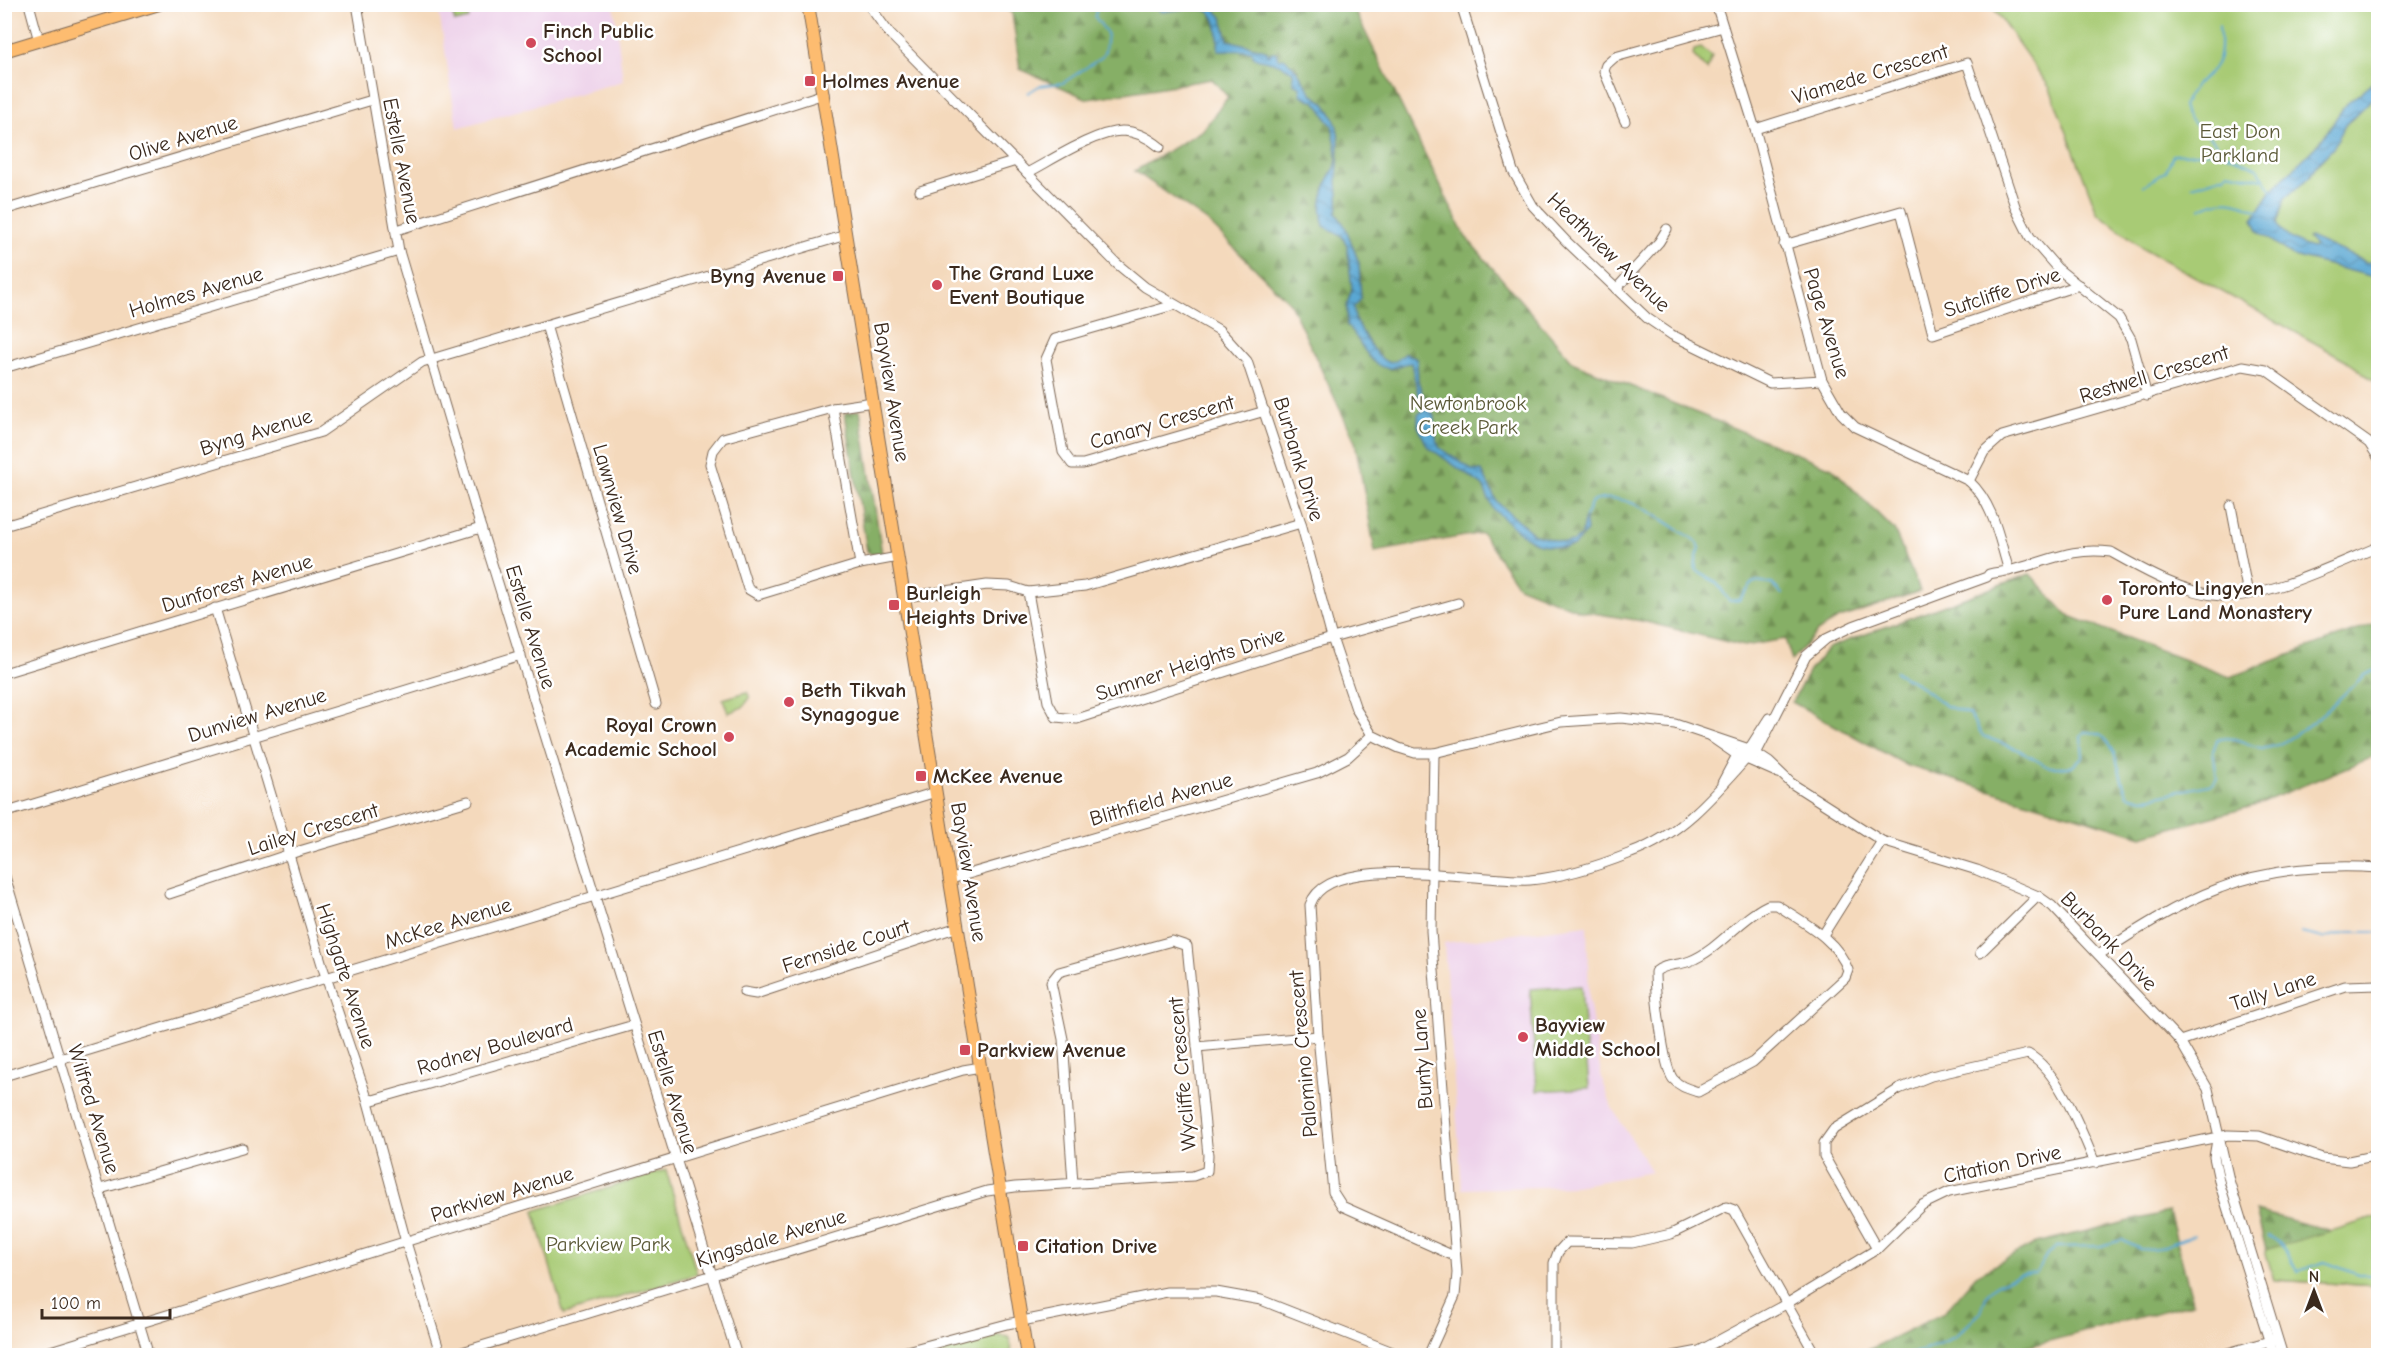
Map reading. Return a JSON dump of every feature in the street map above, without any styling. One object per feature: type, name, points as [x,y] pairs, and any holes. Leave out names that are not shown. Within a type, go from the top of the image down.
[{"type":"main road","points":[[4,51],[159,4]]},
{"type":"main road","name":"Bayview Avenue","points":[[808,4],[1027,1356]]},
{"type":"street","points":[[29,4],[39,40]]},
{"type":"street","name":"Estelle Avenue","points":[[357,4],[399,250],[481,528],[674,1161],[737,1356]]},
{"type":"street","name":"Burbank Drive","points":[[868,4],[890,33],[1116,263],[1145,287],[1219,330],[1247,362],[1301,523],[1332,638],[1356,709],[1372,735],[1399,748],[1434,753],[1561,722],[1621,718],[1675,724],[1726,739],[1769,762],[1780,774]]},
{"type":"street","name":"Heathview Avenue","points":[[1461,4],[1513,171],[1533,206],[1647,318],[1672,335],[1770,383],[1822,380]]},
{"type":"street","name":"Page Avenue","points":[[1716,4],[1755,129],[1784,245],[1822,380],[1841,413],[1856,428],[1969,481],[1981,492],[1989,506],[2009,571]]},
{"type":"street","points":[[1625,122],[1604,71],[1606,65],[1615,57],[1723,27]]},
{"type":"street","name":"Viamede Crescent","points":[[1755,129],[1967,63],[2022,223],[2047,258],[2111,309],[2126,327],[2147,396]]},
{"type":"street","points":[[397,230],[824,94]]},
{"type":"street","name":"Olive Avenue","points":[[4,210],[372,100]]},
{"type":"street","points":[[1027,173],[1101,136],[1122,131],[1145,135],[1160,147]]},
{"type":"street","points":[[920,191],[1016,161]]},
{"type":"street","name":"Sutcliffe Drive","points":[[1784,245],[1901,211],[1933,334],[2079,285]]},
{"type":"street","points":[[1616,289],[1659,242],[1667,229]]},
{"type":"street","name":"Byng Avenue","points":[[4,526],[321,432],[413,367],[432,359],[846,235]]},
{"type":"street","name":"Holmes Avenue","points":[[4,368],[399,250]]},
{"type":"street","name":"Canary Crescent","points":[[1174,305],[1055,339],[1046,359],[1062,452],[1072,464],[1083,464],[1265,411]]},
{"type":"street","name":"Lawnview Drive","points":[[546,326],[656,704]]},
{"type":"street","name":"Restwell Crescent","points":[[1969,481],[1984,452],[2002,436],[2147,396],[2243,366],[2254,366],[2271,374],[2369,443],[2379,457]]},
{"type":"street","points":[[873,402],[833,408],[723,438],[713,451],[710,464],[748,589],[758,595],[860,564],[898,557]]},
{"type":"street","points":[[833,408],[860,564]]},
{"type":"street","points":[[2231,506],[2248,594]]},
{"type":"street","points":[[905,597],[987,585],[1009,586],[1028,592],[1085,586],[1301,523]]},
{"type":"street","name":"Dunforest Avenue","points":[[4,673],[481,528]]},
{"type":"street","points":[[1430,873],[1530,880],[1631,854],[1660,841],[1698,812],[1742,757],[1752,751],[1806,656],[1826,639],[1853,626],[1987,577],[1989,574],[2009,571],[2077,550],[2098,550],[2111,552],[2193,591],[2222,597],[2248,594],[2293,580],[2379,547]]},
{"type":"street","name":"Sumner Heights Drive","points":[[1028,592],[1048,702],[1056,717],[1077,719],[1332,638],[1458,603]]},
{"type":"street","name":"Highgate Avenue","points":[[215,608],[255,735],[326,978],[367,1098],[406,1242],[441,1356]]},
{"type":"street","name":"Dunview Avenue","points":[[4,813],[521,655]]},
{"type":"street","name":"Blithfield Avenue","points":[[951,879],[1317,773],[1348,757],[1372,735]]},
{"type":"street","name":"Burbank Drive","points":[[1709,735],[1742,757],[1780,774],[1882,841],[1977,870],[2038,896],[2052,906],[2100,954],[2180,1041],[2208,1089],[2217,1138],[2214,1156],[2220,1185],[2274,1340],[2283,1356]]},
{"type":"street","name":"Bunty Lane","points":[[1428,1356],[1455,1296],[1457,1273],[1431,931],[1430,873],[1434,753]]},
{"type":"street","name":"McKee Avenue","points":[[4,1076],[936,792]]},
{"type":"street","name":"Lailey Crescent","points":[[169,894],[290,854],[468,801]]},
{"type":"street","points":[[1823,935],[1882,841]]},
{"type":"street","points":[[2100,954],[2160,916],[2221,887],[2283,872],[2379,868]]},
{"type":"street","name":"Wilfred Avenue","points":[[4,873],[149,1356]]},
{"type":"street","name":"Palomino Crescent","points":[[1430,873],[1366,873],[1325,885],[1314,894],[1311,905],[1318,1036],[1333,1192],[1341,1206],[1454,1256]]},
{"type":"street","points":[[1980,953],[2038,896]]},
{"type":"street","points":[[1768,905],[1777,905],[1823,935],[1844,958],[1848,970],[1845,978],[1753,1062],[1717,1084],[1698,1092],[1682,1087],[1671,1077],[1656,997],[1655,972],[1663,966],[1689,962],[1709,951],[1753,912],[1768,905]]},
{"type":"street","name":"Fernside Court","points":[[744,992],[756,994],[958,927]]},
{"type":"street","name":"Wycliffe Crescent","points":[[1000,1188],[1193,1176],[1207,1171],[1208,1155],[1187,946],[1172,941],[1160,944],[1059,972],[1051,982],[1063,1039],[1073,1183]]},
{"type":"street","name":"Tally Lane","points":[[2180,1041],[2345,986],[2379,985]]},
{"type":"street","name":"Rodney Boulevard","points":[[367,1098],[373,1100],[634,1025]]},
{"type":"street","points":[[1197,1047],[1318,1036]]},
{"type":"street","points":[[1877,1249],[1824,1156],[1824,1143],[1834,1129],[1899,1089],[1931,1076],[2028,1054],[2041,1061],[2054,1077],[2095,1163]]},
{"type":"street","name":"Parkview Avenue","points":[[34,1356],[674,1161],[966,1069],[981,1067]]},
{"type":"street","name":"Citation Drive","points":[[1673,1356],[1699,1351],[1786,1304],[1877,1249],[1922,1205],[1949,1192],[2217,1138],[2259,1136],[2322,1158],[2349,1161],[2379,1155]]},
{"type":"street","points":[[100,1189],[242,1148]]},
{"type":"street","name":"Kingsdale Avenue","points":[[449,1356],[1000,1188]]},
{"type":"street","points":[[1554,1356],[1554,1263],[1558,1252],[1567,1242],[1632,1243],[1671,1234],[1726,1207],[1734,1210],[1816,1356]]},
{"type":"street","points":[[888,1356],[1022,1322],[1167,1292],[1216,1292],[1261,1300],[1403,1356]]},
{"type":"street","points":[[2217,1356],[2274,1340]]},
{"type":"street","name":"Burbank Drive","points":[[2274,1340],[2274,1356]]},
{"type":"shaded area","name":"Finch Public School","points":[[438,5],[614,5],[623,81],[457,128]]},
{"type":"shaded area","name":"Bayview Middle School","points":[[1587,925],[1589,999],[1601,1075],[1612,1108],[1652,1172],[1575,1186],[1462,1189],[1444,943]]},
{"type":"green space","points":[[450,5],[465,5],[469,19],[455,22]]},
{"type":"green space","name":"Newtonbrook Creek Park","points":[[1003,5],[1352,5],[1465,236],[1574,363],[1832,468],[1894,530],[1920,591],[1837,619],[1817,632],[1792,660],[1785,639],[1744,646],[1642,621],[1580,611],[1518,586],[1482,533],[1375,552],[1355,441],[1290,303],[1207,221],[1135,171],[1203,130],[1228,97],[1212,79],[1088,99],[1020,69],[1012,13]]},
{"type":"green space","name":"East Don Parkland","points":[[1991,5],[2378,5],[2378,384],[2344,359],[2143,248],[2097,212],[2050,88]]},
{"type":"green space","points":[[1701,48],[1712,56],[1707,70],[1693,55],[1694,50]]},
{"type":"green space","points":[[860,410],[882,554],[871,554],[867,551],[845,413]]},
{"type":"green space","points":[[2030,574],[2067,615],[2230,677],[2378,622],[2378,755],[2253,806],[2142,836],[1908,766],[1792,702],[1809,671],[1828,648]]},
{"type":"green space","points":[[747,692],[750,698],[743,707],[728,713],[723,699]]},
{"type":"green space","points":[[1581,986],[1589,1088],[1537,1091],[1530,989]]},
{"type":"green space","name":"Parkview Park","points":[[666,1170],[697,1274],[564,1314],[534,1211]]},
{"type":"green space","points":[[2256,1211],[2332,1231],[2378,1217],[2378,1286],[2274,1280]]},
{"type":"green space","points":[[2169,1212],[2193,1303],[1996,1355],[1858,1355],[1942,1314],[1976,1275],[2036,1243]]},
{"type":"green space","points":[[2378,1217],[2378,1286],[2274,1280],[2265,1250]]},
{"type":"green space","points":[[992,1335],[1009,1337],[1012,1355],[932,1355],[930,1350]]},
{"type":"water","points":[[1154,5],[1211,5],[1222,17],[1228,40],[1265,50],[1270,55],[1271,52],[1276,52],[1278,59],[1284,58],[1289,62],[1312,93],[1325,103],[1336,123],[1339,142],[1337,181],[1339,201],[1336,213],[1345,226],[1359,263],[1361,299],[1354,307],[1355,320],[1372,348],[1387,362],[1396,361],[1406,353],[1417,359],[1418,381],[1427,406],[1435,416],[1435,433],[1439,447],[1472,470],[1482,471],[1497,502],[1535,535],[1564,543],[1573,542],[1581,536],[1585,515],[1587,531],[1574,546],[1563,548],[1535,543],[1525,537],[1493,509],[1483,486],[1427,446],[1418,426],[1418,414],[1425,410],[1418,394],[1411,363],[1393,368],[1377,365],[1347,326],[1347,304],[1352,289],[1347,245],[1341,235],[1324,226],[1321,212],[1325,188],[1335,169],[1337,152],[1332,125],[1318,104],[1301,95],[1300,86],[1294,84],[1293,72],[1285,67],[1254,58],[1251,51],[1218,50],[1216,22],[1206,10],[1187,9],[1161,12]]},
{"type":"water","points":[[2378,78],[2378,93],[2345,126],[2333,148],[2315,167],[2310,177],[2285,198],[2277,223],[2287,236],[2302,244],[2313,248],[2315,246],[2308,238],[2310,237],[2366,262],[2378,263],[2378,278],[2293,256],[2258,231],[2253,219],[2272,190],[2320,142],[2345,105]]},
{"type":"waterway","points":[[1028,93],[1039,86],[1063,83],[1102,57],[1107,33],[1095,17],[1097,4]]},
{"type":"waterway","points":[[2219,26],[2219,57],[2210,72],[2190,93],[2183,106],[2190,119],[2217,144],[2220,151]]},
{"type":"waterway","points":[[2143,186],[2166,171],[2173,155],[2220,151],[2257,168],[2272,190]]},
{"type":"waterway","points":[[2192,186],[2224,176],[2228,172],[2263,179]]},
{"type":"waterway","points":[[2200,209],[2223,201],[2245,205],[2261,212]]},
{"type":"waterway","points":[[1585,517],[1592,502],[1603,499],[1635,504],[1698,543],[1700,548],[1696,569],[1718,585],[1730,601],[1739,600],[1754,582],[1772,584],[1782,594]]},
{"type":"waterway","points":[[1895,672],[1916,683],[1946,706],[1969,714],[1983,736],[2019,750],[2048,767],[2072,767],[2083,756],[2081,736],[2084,732],[2096,733],[2104,738],[2115,754],[2128,795],[2143,799],[2213,784],[2217,778],[2213,751],[2217,740],[2230,738],[2262,748],[2287,740],[2316,719],[2364,675],[2378,669]]},
{"type":"waterway","points":[[2301,933],[2323,938],[2348,932],[2378,932]]},
{"type":"waterway","points":[[1903,1356],[1923,1351],[1955,1337],[1981,1312],[1987,1294],[1998,1284],[2020,1274],[2036,1273],[2047,1254],[2056,1247],[2101,1246],[2122,1240],[2140,1249],[2154,1250],[2194,1235]]},
{"type":"waterway","points":[[2268,1236],[2283,1247],[2298,1271],[2325,1262],[2359,1275],[2378,1275]]},
{"type":"place","name":"Finch Public School","points":[[531,43]]},
{"type":"place","name":"Holmes Avenue","points":[[810,81]]},
{"type":"place","name":"Byng Avenue","points":[[838,276]]},
{"type":"place","name":"The Grand Luxe Event Boutique","points":[[937,285]]},
{"type":"place","name":"Toronto Lingyen Pure Land Monastery","points":[[2107,600]]},
{"type":"place","name":"Burleigh Heights Drive","points":[[894,605]]},
{"type":"place","name":"Beth Tikvah Synagogue","points":[[789,702]]},
{"type":"place","name":"Royal Crown Academic School","points":[[729,737]]},
{"type":"place","name":"McKee Avenue","points":[[921,776]]},
{"type":"place","name":"Bayview Middle School","points":[[1523,1037]]},
{"type":"place","name":"Parkview Avenue","points":[[965,1050]]},
{"type":"place","name":"Citation Drive","points":[[1023,1246]]}]
